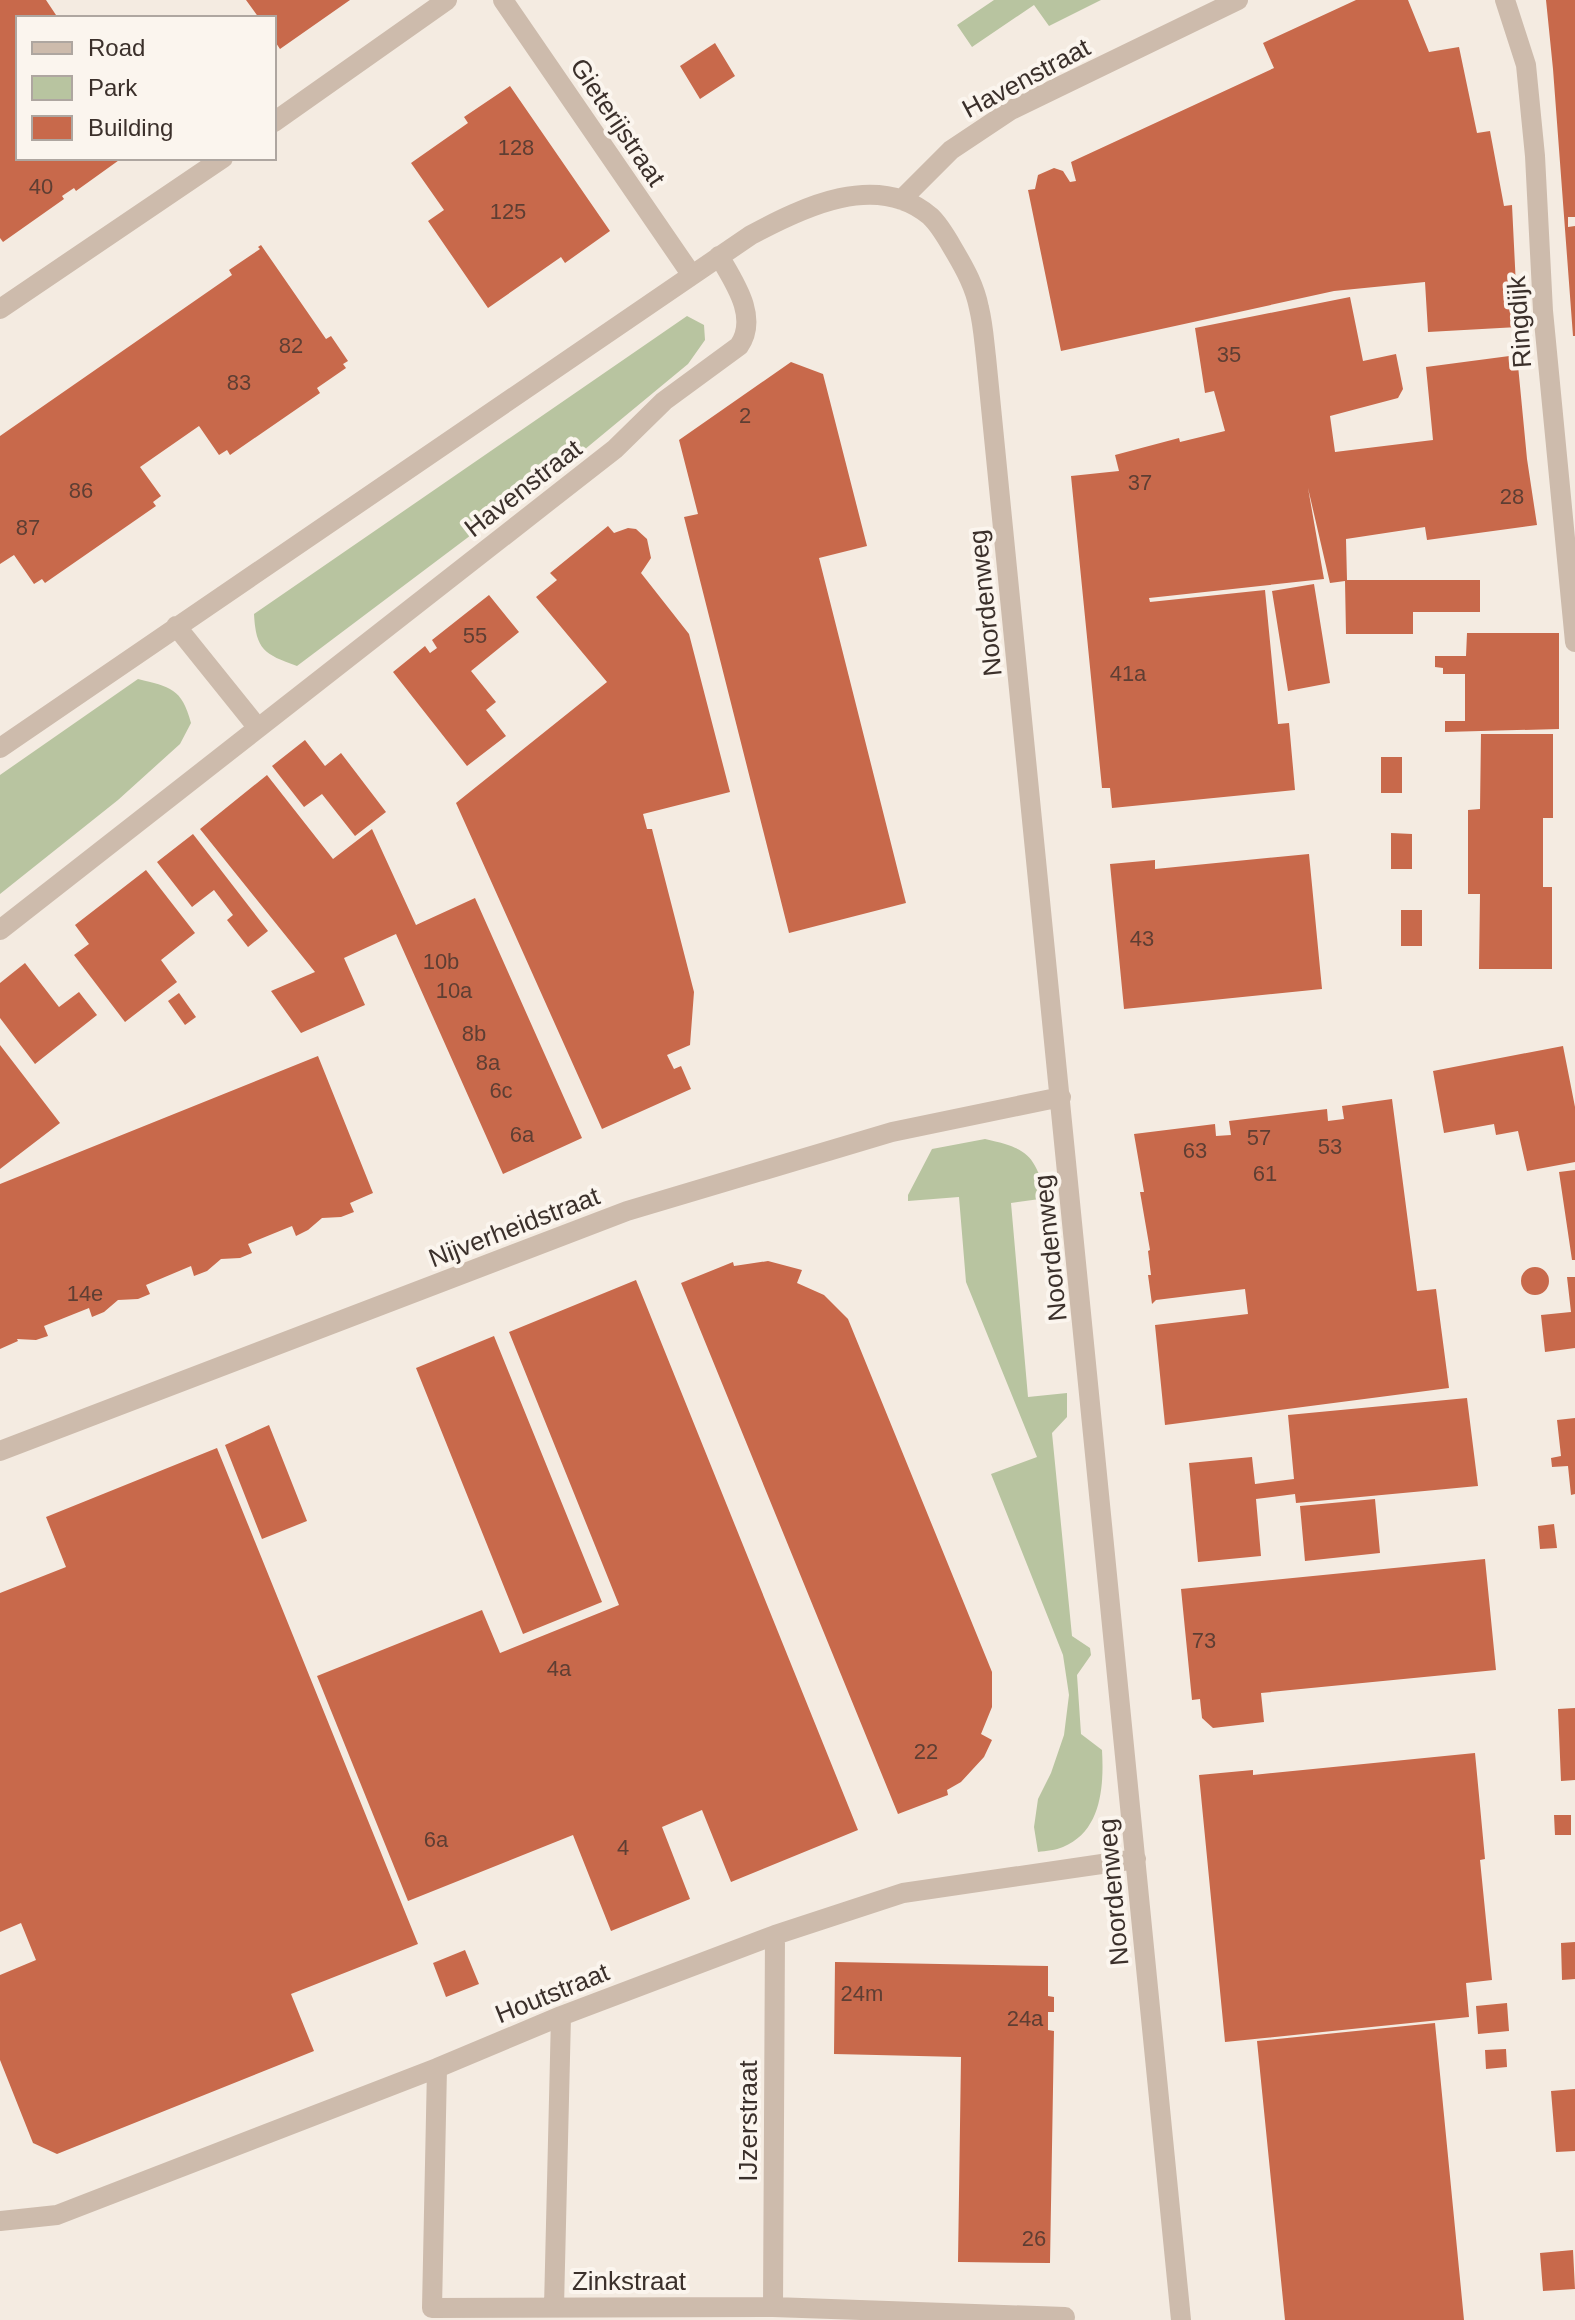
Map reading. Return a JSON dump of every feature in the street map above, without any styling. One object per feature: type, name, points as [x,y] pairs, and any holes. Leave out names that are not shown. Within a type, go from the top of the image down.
[{"type":"street","points":[[276,121],[447,0]]},
{"type":"street","name":"Gieterijstraat","points":[[503,0],[691,274]]},
{"type":"street","name":"Havenstraat","points":[[901,200],[951,150],[1011,110],[1238,0]]},
{"type":"street","name":"Ringdijk","points":[[1505,0],[1526,65],[1535,156],[1543,311],[1575,642]]},
{"type":"street","points":[[0,309],[220,160]]},
{"type":"street","points":[[0,748],[719,256],[785,217],[821,203],[864,194],[901,200]]},
{"type":"street","name":"Noordenweg","points":[[901,200],[930,216],[969,275],[979,307],[986,357],[1181,2320]]},
{"type":"street","name":"Havenstraat","points":[[0,930],[615,449],[664,401],[739,346],[746,336],[747,320],[738,289],[719,256]]},
{"type":"street","points":[[176,626],[258,728]]},
{"type":"street","name":"Nijverheidstraat","points":[[0,1451],[627,1211],[892,1132],[1061,1097]]},
{"type":"street","name":"Houtstraat","points":[[0,2221],[57,2215],[437,2068],[561,2016],[775,1935],[903,1893],[1136,1859]]},
{"type":"street","name":"IJzerstraat","points":[[773,2307],[775,1935]]},
{"type":"street","points":[[554,2307],[561,2016]]},
{"type":"street","name":"Zinkstraat","points":[[437,2068],[432,2308],[773,2307],[1065,2317]]},
{"type":"green space","points":[[994,0],[1101,0],[1049,26],[1034,5],[972,47],[957,25]]},
{"type":"green space","points":[[687,316],[704,325],[705,340],[688,364],[584,450],[297,666],[264,649],[257,636],[254,614]]},
{"type":"green space","points":[[138,679],[166,687],[183,702],[191,723],[180,744],[118,800],[0,894],[0,775]]},
{"type":"green space","points":[[985,1139],[1012,1146],[1028,1156],[1034,1163],[1047,1198],[1011,1203],[1028,1397],[1067,1393],[1067,1417],[1052,1433],[1072,1636],[1090,1648],[1091,1655],[1077,1675],[1081,1734],[1102,1750],[1101,1792],[1093,1819],[1076,1840],[1054,1850],[1038,1852],[1034,1827],[1038,1799],[1064,1735],[1069,1695],[1063,1655],[991,1474],[1037,1457],[966,1282],[959,1197],[908,1201],[908,1195],[932,1149]]},
{"type":"building","points":[[0,0],[46,0],[57,16],[16,16],[16,160],[119,160],[76,191],[74,188],[62,196],[64,199],[3,242],[0,238]]},
{"type":"building","points":[[246,0],[350,0],[280,49],[276,43],[276,16],[258,16]]},
{"type":"building","points":[[1356,0],[1408,0],[1429,52],[1459,47],[1477,133],[1490,131],[1504,206],[1512,205],[1518,327],[1428,332],[1425,282],[1334,291],[1061,351],[1028,190],[1035,189],[1038,175],[1054,168],[1063,171],[1070,182],[1076,181],[1071,162],[1274,68],[1263,43]]},
{"type":"building","points":[[1546,0],[1575,0],[1575,217],[1568,217],[1568,227],[1575,226],[1575,336],[1573,336]]},
{"type":"building","points":[[715,43],[735,76],[700,99],[680,66]]},
{"type":"building","points":[[510,86],[610,231],[565,263],[561,257],[488,308],[428,221],[444,210],[411,163],[468,123],[464,117]]},
{"type":"building","points":[[261,245],[326,339],[331,336],[348,361],[343,364],[346,368],[317,388],[320,393],[230,455],[227,450],[219,455],[199,426],[140,467],[161,496],[153,502],[156,506],[45,583],[42,579],[34,584],[14,555],[0,564],[0,436],[232,275],[229,270],[260,249],[258,247]]},
{"type":"building","points":[[1350,297],[1363,361],[1396,354],[1403,389],[1398,398],[1330,416],[1335,452],[1433,440],[1426,367],[1517,355],[1537,525],[1427,540],[1425,527],[1346,539],[1347,580],[1480,580],[1480,612],[1413,612],[1413,634],[1346,634],[1345,581],[1330,583],[1308,488],[1324,579],[1149,598],[1150,602],[1265,590],[1278,724],[1289,723],[1295,790],[1112,808],[1110,788],[1102,788],[1071,476],[1119,471],[1115,455],[1179,438],[1180,442],[1225,431],[1214,391],[1205,393],[1195,328]]},
{"type":"building","points":[[791,362],[823,374],[867,546],[819,558],[906,903],[789,933],[684,517],[698,514],[679,440]]},
{"type":"building","points":[[608,526],[614,533],[628,528],[636,529],[647,539],[651,558],[641,573],[689,634],[730,792],[643,814],[647,829],[652,829],[694,992],[690,1045],[667,1055],[674,1069],[681,1066],[691,1089],[602,1129],[456,803],[607,682],[536,597],[557,580],[550,573]]},
{"type":"building","points":[[1314,584],[1330,683],[1288,691],[1272,591]]},
{"type":"building","points":[[489,595],[519,632],[471,671],[496,702],[486,710],[506,736],[467,766],[393,672],[425,646],[430,653],[437,648],[432,640]]},
{"type":"building","points":[[1467,633],[1559,633],[1559,729],[1445,732],[1445,721],[1465,721],[1465,674],[1443,674],[1443,668],[1435,667],[1435,656],[1466,656]]},
{"type":"building","points":[[1481,734],[1553,734],[1553,818],[1543,818],[1543,887],[1552,887],[1552,969],[1479,969],[1480,894],[1468,894],[1468,810],[1480,809]]},
{"type":"building","points":[[305,740],[325,766],[341,753],[386,812],[355,836],[322,794],[304,807],[272,766]]},
{"type":"building","points":[[1381,757],[1402,757],[1402,793],[1381,793]]},
{"type":"building","points":[[267,775],[333,859],[372,829],[416,925],[475,898],[582,1138],[503,1174],[396,934],[344,958],[365,1005],[301,1033],[271,991],[315,972],[200,829]]},
{"type":"building","points":[[1391,833],[1412,834],[1412,869],[1391,869]]},
{"type":"building","points":[[193,834],[268,931],[248,947],[227,920],[233,915],[214,890],[192,907],[157,862]]},
{"type":"building","points":[[1309,854],[1322,989],[1124,1009],[1110,864],[1155,860],[1155,869]]},
{"type":"building","points":[[146,870],[195,933],[161,960],[177,982],[125,1022],[74,955],[89,944],[75,925]]},
{"type":"building","points":[[1401,910],[1422,910],[1422,946],[1401,946]]},
{"type":"building","points":[[25,963],[59,1007],[79,992],[97,1015],[35,1064],[0,1018],[0,983]]},
{"type":"building","points":[[179,993],[196,1017],[185,1025],[168,1001]]},
{"type":"building","points":[[0,1045],[60,1123],[0,1169]]},
{"type":"building","points":[[1563,1046],[1575,1107],[1575,1162],[1527,1171],[1518,1131],[1496,1135],[1494,1124],[1444,1133],[1433,1071]]},
{"type":"building","points":[[318,1056],[373,1193],[350,1203],[354,1212],[341,1217],[322,1218],[296,1236],[292,1226],[248,1244],[252,1253],[240,1258],[221,1259],[207,1271],[194,1276],[191,1266],[146,1285],[150,1294],[138,1299],[118,1300],[92,1317],[89,1308],[44,1326],[48,1336],[36,1340],[17,1339],[0,1349],[0,1184]]},
{"type":"building","points":[[1392,1099],[1417,1291],[1436,1289],[1449,1388],[1165,1425],[1155,1325],[1248,1314],[1245,1289],[1156,1300],[1152,1304],[1148,1275],[1151,1275],[1150,1250],[1140,1192],[1144,1192],[1134,1134],[1215,1124],[1216,1136],[1231,1135],[1229,1121],[1327,1109],[1328,1121],[1344,1119],[1342,1106]]},
{"type":"building","points":[[1575,1170],[1575,1260],[1572,1260],[1559,1172]]},
{"type":"building","points":[[768,1261],[802,1270],[797,1283],[824,1295],[848,1319],[992,1672],[992,1707],[981,1734],[992,1740],[984,1757],[961,1782],[947,1790],[948,1795],[898,1814],[681,1283],[733,1262],[734,1266]]},
{"type":"building","points":[[1535,1267],[1545,1271],[1549,1281],[1545,1291],[1535,1295],[1525,1291],[1521,1281],[1525,1271]]},
{"type":"building","points":[[1567,1277],[1575,1277],[1575,1348],[1545,1352],[1541,1315],[1571,1312]]},
{"type":"building","points":[[636,1280],[858,1830],[731,1882],[702,1810],[662,1827],[690,1899],[611,1931],[573,1835],[408,1901],[317,1676],[482,1610],[500,1653],[619,1605],[509,1332]]},
{"type":"building","points":[[494,1336],[602,1602],[523,1634],[416,1368]]},
{"type":"building","points":[[1467,1398],[1478,1486],[1296,1503],[1295,1494],[1256,1499],[1261,1556],[1198,1562],[1189,1463],[1252,1457],[1255,1484],[1294,1479],[1288,1415]]},
{"type":"building","points":[[1575,1418],[1575,1494],[1571,1495],[1568,1466],[1552,1467],[1551,1458],[1561,1456],[1557,1420]]},
{"type":"building","points":[[269,1425],[307,1521],[262,1539],[225,1445]]},
{"type":"building","points":[[217,1448],[418,1944],[291,1994],[314,2051],[57,2154],[33,2143],[0,2060],[0,1975],[36,1960],[21,1923],[0,1932],[0,1593],[66,1567],[46,1517]]},
{"type":"building","points":[[1375,1499],[1380,1553],[1305,1561],[1300,1506]]},
{"type":"building","points":[[1554,1524],[1557,1548],[1540,1549],[1538,1526]]},
{"type":"building","points":[[1485,1559],[1496,1670],[1261,1693],[1264,1722],[1213,1728],[1202,1718],[1200,1699],[1192,1700],[1181,1589]]},
{"type":"building","points":[[1575,1708],[1575,1780],[1561,1781],[1558,1709]]},
{"type":"building","points":[[1475,1753],[1485,1859],[1480,1860],[1492,1980],[1466,1983],[1469,2017],[1225,2042],[1199,1775],[1253,1770],[1253,1775]]},
{"type":"building","points":[[1554,1815],[1571,1815],[1571,1835],[1555,1835]]},
{"type":"building","points":[[1575,1942],[1575,1979],[1562,1980],[1561,1943]]},
{"type":"building","points":[[465,1950],[479,1984],[446,1997],[433,1963]]},
{"type":"building","points":[[835,1962],[1048,1966],[1048,1996],[1054,1997],[1054,2012],[1048,2012],[1048,2030],[1054,2031],[1050,2263],[958,2262],[961,2057],[834,2054]]},
{"type":"building","points":[[1507,2003],[1509,2031],[1478,2034],[1476,2006]]},
{"type":"building","points":[[1435,2023],[1464,2320],[1285,2320],[1257,2041]]},
{"type":"building","points":[[1506,2049],[1507,2067],[1486,2069],[1485,2050]]},
{"type":"building","points":[[1575,2089],[1575,2151],[1556,2152],[1551,2091]]},
{"type":"building","points":[[1573,2250],[1575,2289],[1543,2291],[1540,2253]]}]
